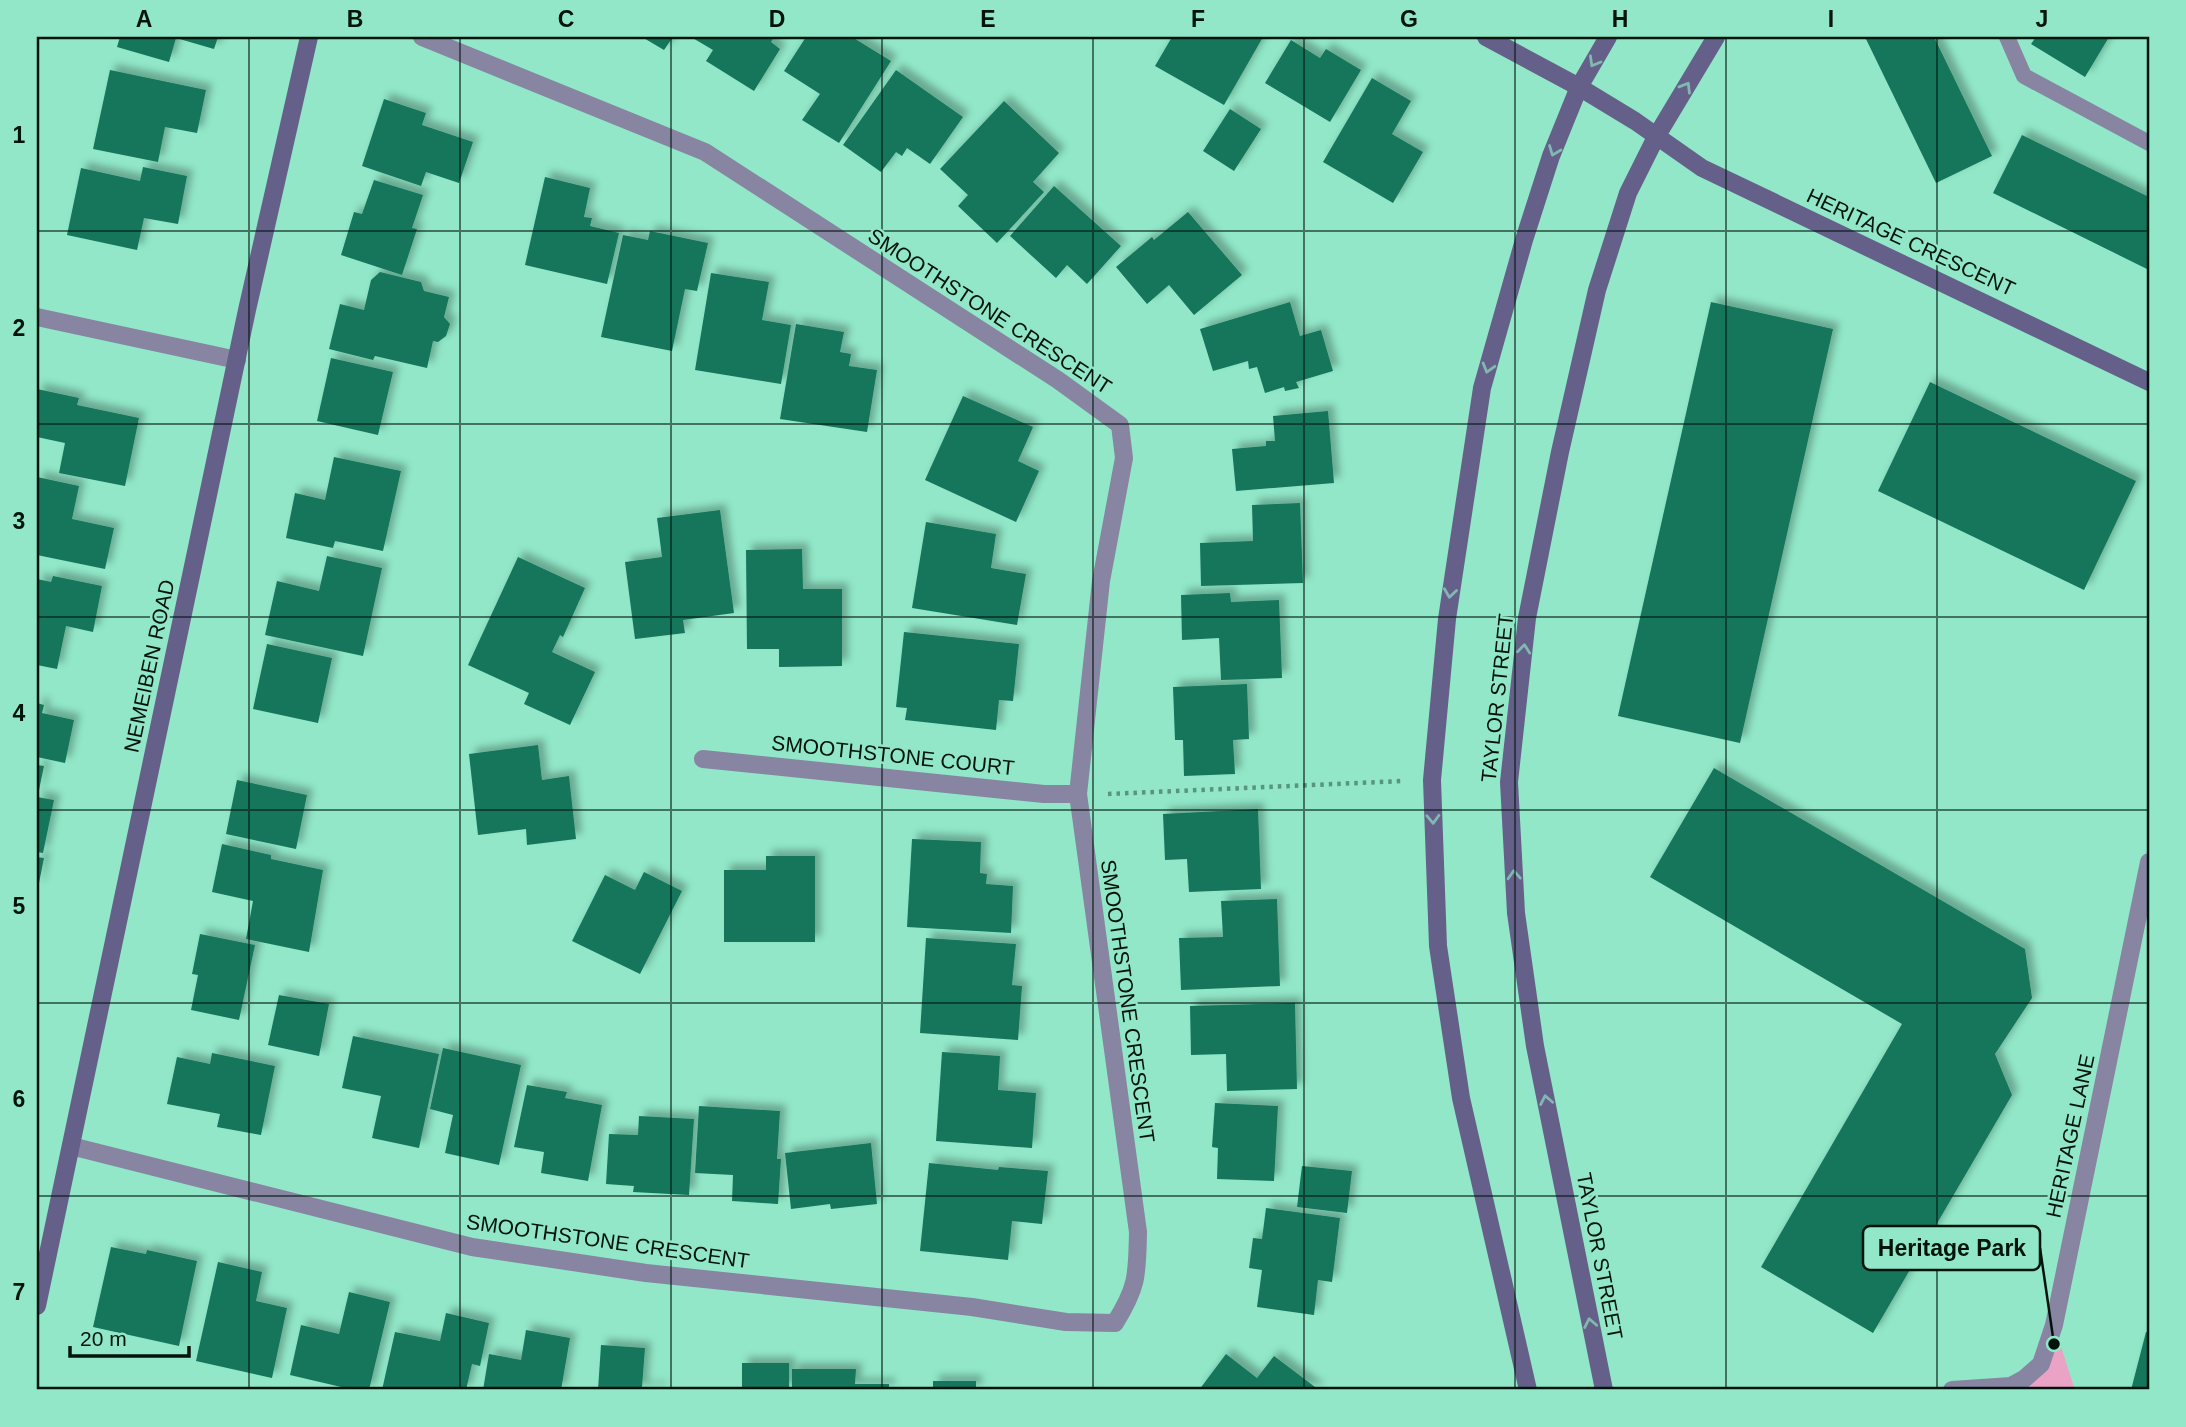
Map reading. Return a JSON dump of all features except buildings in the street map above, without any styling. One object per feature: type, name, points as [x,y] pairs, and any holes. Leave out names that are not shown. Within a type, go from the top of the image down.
[{"type":"main road","name":"NEMEIBEN ROAD","points":[[37,1306],[237,360],[309,37]]},
{"type":"main road","name":"HERITAGE CRESCENT","points":[[1486,37],[1635,121],[1702,168],[2149,382]]},
{"type":"main road","points":[[1528,1390],[1461,1098],[1438,946],[1432,780],[1447,619],[1482,388],[1551,156],[1579,88],[1608,37]]},
{"type":"main road","name":"TAYLOR STREET","points":[[1604,1390],[1535,1046],[1516,913],[1509,782],[1527,618],[1560,452],[1597,290],[1628,193],[1657,137],[1716,37]]},
{"type":"street","name":"SMOOTHSTONE CRESCENT","points":[[71,1146],[472,1247],[646,1273],[972,1307],[1066,1322],[1115,1323],[1131,1297],[1137,1274],[1138,1232],[1078,794],[1101,581],[1124,458],[1120,425],[1058,380],[705,152],[422,37]]},
{"type":"street","points":[[37,317],[237,360]]},
{"type":"street","name":"SMOOTHSTONE COURT","points":[[704,759],[1044,794],[1078,794]]},
{"type":"street","name":"HERITAGE LANE","points":[[1952,1390],[2011,1386],[2041,1364],[2054,1325],[2149,862]]},
{"type":"lane","points":[[2007,37],[2024,76],[2149,143]]},
{"type":"path","points":[[1120,794],[1385,782]]},
{"type":"shaded area","points":[[2054,1325],[2075,1390],[1950,1390],[2024,1379]]},
{"type":"place","name":"Heritage Park","points":[[2054,1344]]}]
